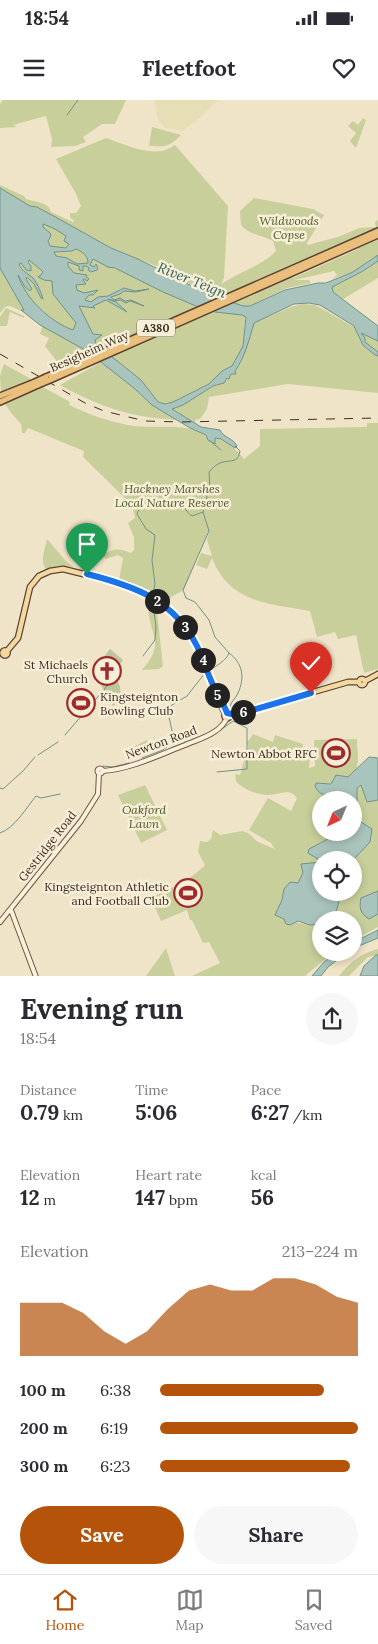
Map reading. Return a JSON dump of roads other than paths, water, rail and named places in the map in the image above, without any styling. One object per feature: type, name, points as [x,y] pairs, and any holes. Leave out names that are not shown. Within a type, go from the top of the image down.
[{"type":"highway","name":"Besigheim Way","points":[[242,293],[378,231]]},
{"type":"highway","name":"Besigheim Way","points":[[2,398],[378,235]]},
{"type":"main road","points":[[3,651],[18,638],[26,600],[30,587],[35,580],[50,571],[63,569],[128,585],[152,597],[166,607],[193,639],[227,715],[236,715],[348,682],[359,682],[361,679],[365,681],[378,674]]},
{"type":"main road","name":"Newton Road","points":[[98,794],[101,772],[116,770],[163,754],[212,734],[222,725],[227,715]]},
{"type":"main road","name":"Gestridge Road","points":[[0,922],[74,831],[98,794]]},
{"type":"main road","points":[[11,910],[36,976]]},
{"type":"water","points":[[0,188],[30,206],[37,207],[111,248],[138,259],[208,294],[243,306],[250,306],[285,290],[326,283],[353,272],[378,255],[378,261],[332,287],[333,292],[378,326],[378,341],[361,333],[365,338],[365,342],[378,352],[378,356],[363,345],[354,326],[320,305],[309,303],[294,304],[254,323],[244,354],[235,371],[236,374],[231,374],[224,383],[213,386],[183,405],[172,409],[201,427],[220,430],[237,446],[235,448],[221,439],[215,438],[215,444],[208,440],[206,435],[190,428],[152,405],[87,351],[40,325],[21,310],[24,310],[0,268]],"holes":[[[43,224],[66,236],[64,241],[69,244],[66,248],[50,246],[48,241],[51,236],[50,233],[43,227]],[[76,249],[83,253],[88,263],[77,264],[67,258],[56,256],[54,252]],[[93,259],[196,306],[215,312],[246,317],[243,346],[232,366],[222,371],[209,384],[173,402],[165,404],[158,402],[141,380],[96,344],[95,340],[102,335],[93,334],[79,306],[95,308],[93,306],[106,300],[127,312],[116,302],[108,299],[114,301],[120,300],[126,303],[130,301],[144,306],[131,300],[125,301],[120,298],[114,300],[111,297],[124,291],[136,292],[149,289],[135,291],[124,288],[108,296],[98,297],[91,302],[85,300],[89,295],[93,295],[98,290],[84,293],[77,290],[76,285],[86,284],[83,280],[87,281],[89,279],[86,277],[87,275],[74,273],[68,266],[68,262],[79,266],[79,270],[83,271],[83,266],[89,268],[88,270],[91,272],[97,270],[96,264],[94,267],[90,265]],[[29,260],[43,272],[38,277],[52,281],[53,294],[76,323],[73,330],[47,315],[26,292],[18,275],[25,287],[30,291],[32,289],[26,279],[27,277],[34,284],[43,299],[34,279],[20,267],[19,264],[21,263],[26,270],[31,271],[31,266],[28,262]]]},
{"type":"water","points":[[369,757],[378,758],[378,800],[367,802],[361,785],[357,788],[357,791],[318,791],[315,786],[316,783],[331,784],[336,775],[348,777]]},
{"type":"water","points":[[362,823],[372,829],[370,842],[362,851],[312,851],[312,855],[308,853],[309,849],[324,841],[362,841]]},
{"type":"water","points":[[312,863],[312,901],[339,901],[336,911],[312,911],[312,925],[298,921],[290,925],[286,924],[284,919],[275,915],[282,900],[284,889],[290,882],[298,883],[303,873],[301,864]]},
{"type":"water","points":[[378,891],[378,914],[369,919],[364,915],[360,905],[362,898]]},
{"type":"water","points":[[378,930],[378,938],[362,945],[362,938]]},
{"type":"water","points":[[378,955],[378,976],[360,976],[364,966]]},
{"type":"water","points":[[336,961],[321,976],[312,976],[324,962]]},
{"type":"waterway","points":[[67,115],[78,100]]},
{"type":"waterway","points":[[210,441],[221,450]]},
{"type":"waterway","points":[[210,670],[224,660],[229,653],[215,637],[209,620],[195,602],[186,598],[183,590],[209,531],[203,512],[210,489],[209,472],[219,463],[238,458],[240,451],[235,446]]},
{"type":"waterway","points":[[153,594],[155,584],[152,560],[155,535],[146,529],[137,514],[139,509],[148,502],[178,503],[192,516],[203,512]]},
{"type":"waterway","points":[[143,656],[155,640],[156,627],[153,603]]},
{"type":"waterway","points":[[229,653],[240,666],[242,676],[238,693],[230,706]]},
{"type":"waterway","points":[[142,758],[163,750],[173,742],[167,708],[187,696],[205,673]]},
{"type":"waterway","points":[[104,690],[113,677]]},
{"type":"waterway","points":[[65,735],[102,692]]},
{"type":"waterway","points":[[215,734],[233,721],[247,728],[247,769],[217,772]]},
{"type":"waterway","points":[[38,755],[58,742]]},
{"type":"waterway","points":[[0,788],[3,789],[35,757]]},
{"type":"waterway","points":[[103,766],[113,767],[129,763]]},
{"type":"waterway","points":[[0,833],[11,827],[36,796],[41,798],[60,794]]},
{"type":"railway","points":[[0,354],[85,403],[104,411],[145,421],[378,418]]},
{"type":"place","name":"St Michaels Church","points":[[107,671]]},
{"type":"place","name":"Kingsteignton Bowling Club","points":[[81,703]]},
{"type":"place","name":"Newton Abbot RFC","points":[[336,753]]},
{"type":"place","name":"Kingsteignton Athletic and Football Club","points":[[188,893]]},
{"type":"park label","name":"Wildwoods Copse","points":[[289,227]]},
{"type":"park label","name":"Hackney Marshes Local Nature Reserve","points":[[172,495]]},
{"type":"park label","name":"Oakford Lawn","points":[[144,816]]},
{"type":"water label","name":"River Teign","points":[[192,280]]}]
